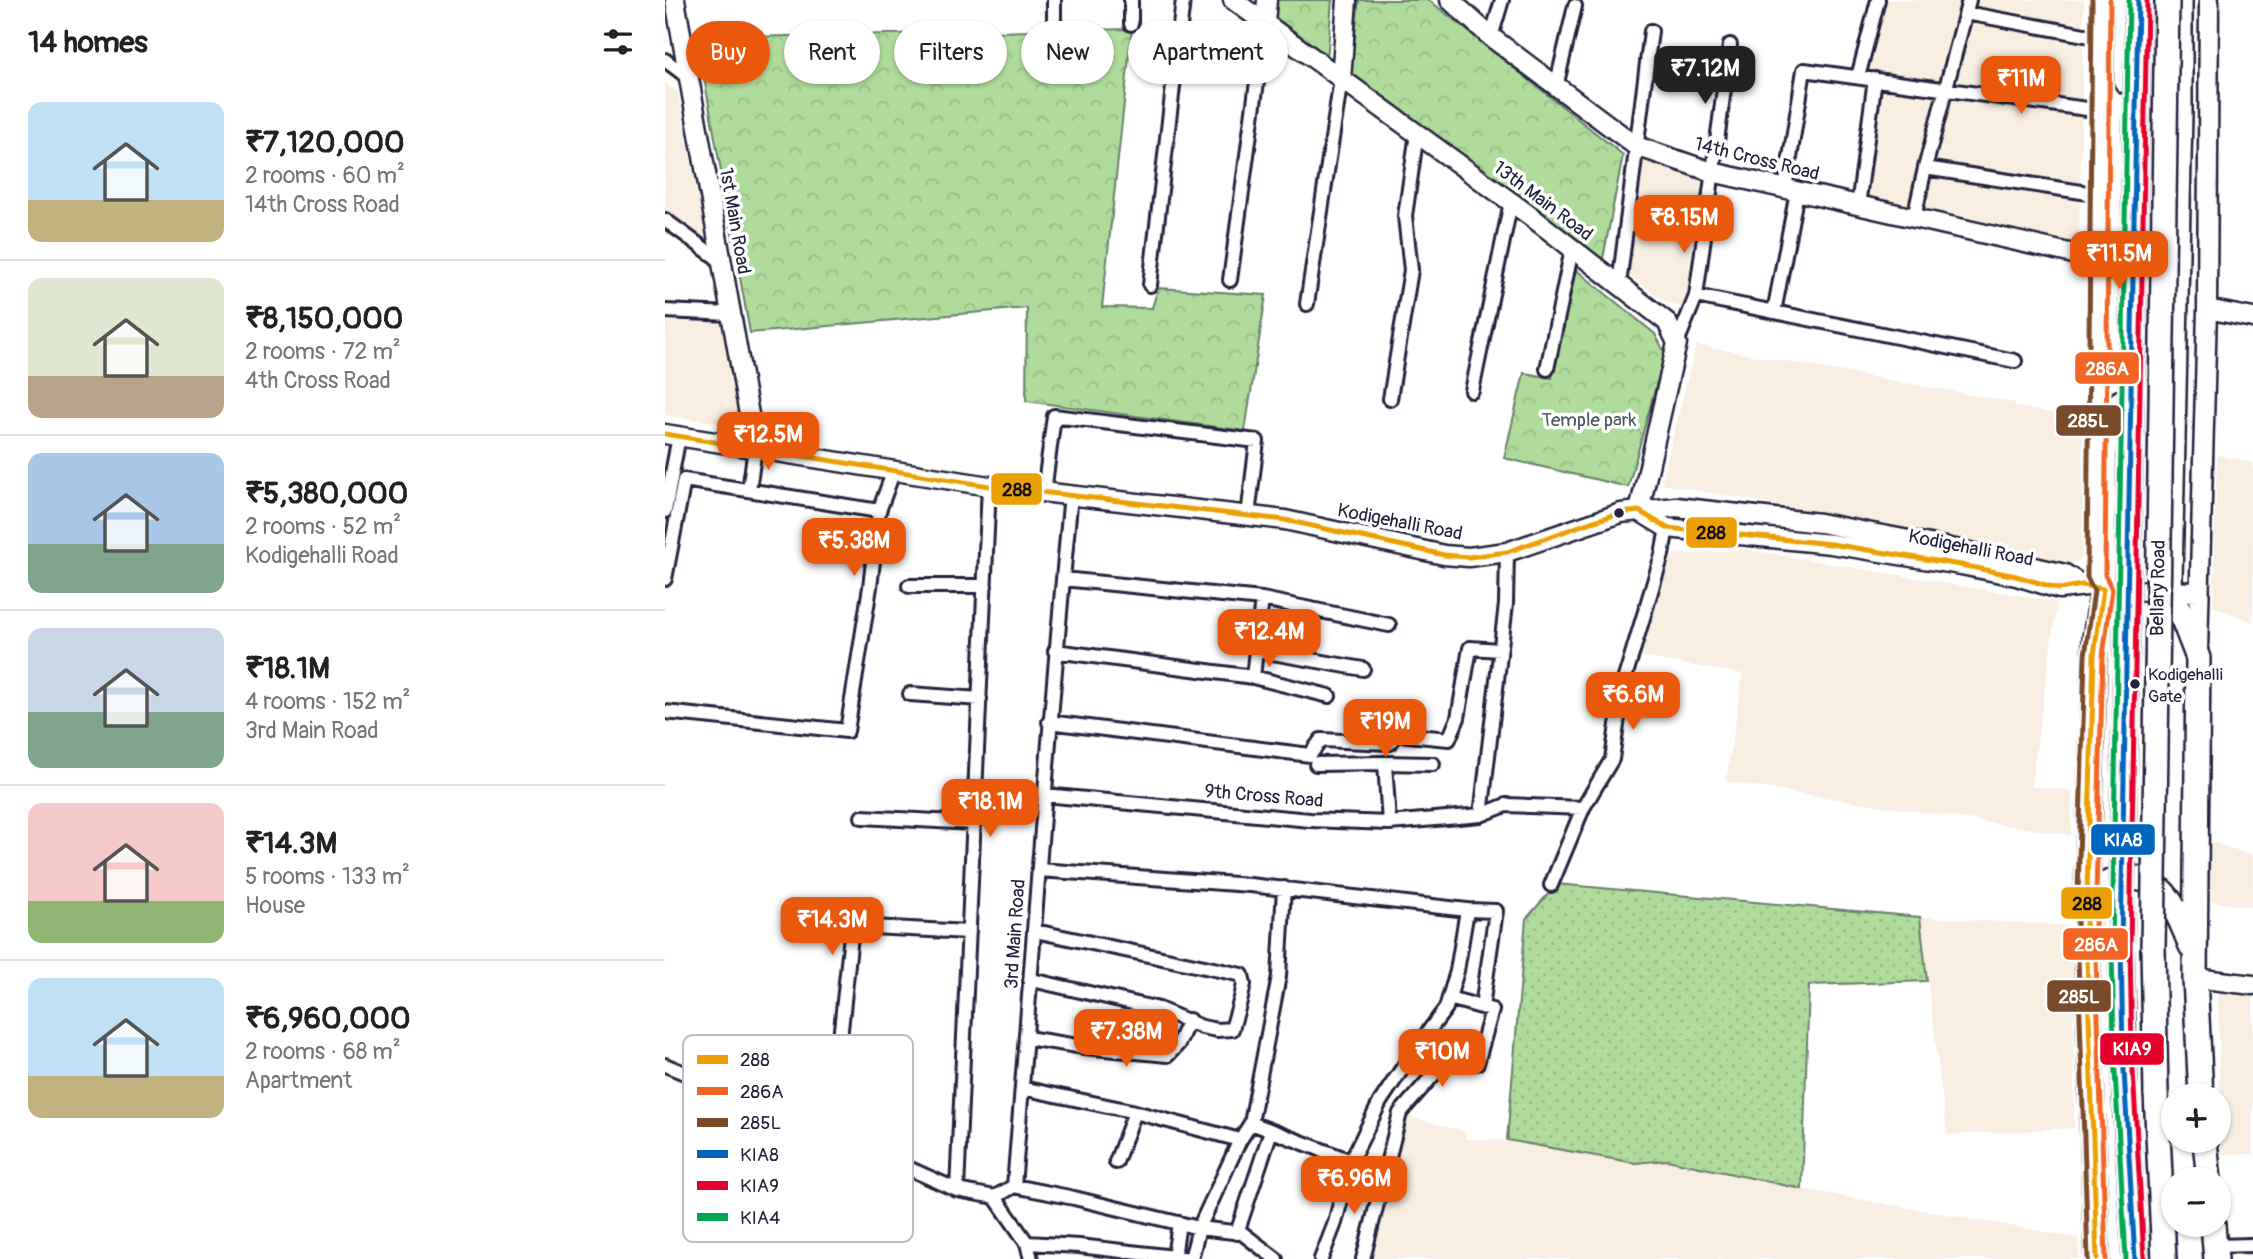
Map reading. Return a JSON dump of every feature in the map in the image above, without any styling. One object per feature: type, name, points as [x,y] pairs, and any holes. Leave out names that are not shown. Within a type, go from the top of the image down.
[{"type":"highway","points":[[2097,1259],[2087,908],[2094,655],[2093,587],[2111,576],[2124,354],[2126,0]]},
{"type":"highway","name":"Bellary Road","points":[[2135,1259],[2125,1094],[2121,946],[2138,0]]},
{"type":"highway","name":"Bellary Road","points":[[2164,1259],[2159,1180],[2153,950],[2167,0]]},
{"type":"highway","name":"Bellary Road","points":[[2180,0],[2180,126],[2170,580],[2198,657],[2195,978],[2200,1083]]},
{"type":"highway","points":[[2087,908],[2109,883],[2126,878],[2142,879],[2166,893],[2195,954]]},
{"type":"street","name":"1st Main Road","points":[[675,0],[686,61]]},
{"type":"street","points":[[1054,0],[1054,21]]},
{"type":"street","points":[[1131,0],[1131,21]]},
{"type":"street","points":[[1150,285],[1183,0]]},
{"type":"street","name":"13th Main Road","points":[[1233,0],[1262,21]]},
{"type":"street","points":[[1265,21],[1267,0]]},
{"type":"street","points":[[1307,304],[1342,79],[1347,0]]},
{"type":"street","name":"14th Cross Road","points":[[1450,0],[1491,37],[1636,146],[1712,172],[2100,260]]},
{"type":"street","points":[[1491,37],[1502,0]]},
{"type":"street","points":[[1858,77],[1878,0]]},
{"type":"street","points":[[1914,218],[1969,0]]},
{"type":"street","points":[[1730,45],[1696,296],[1677,343],[1639,511],[1676,507],[1820,523],[1961,550],[2064,575],[2093,587],[2096,577],[2101,0]]},
{"type":"street","points":[[2198,657],[2207,309],[2209,0]]},
{"type":"street","points":[[1556,87],[1575,6]]},
{"type":"street","points":[[1966,13],[2101,38]]},
{"type":"street","points":[[1619,285],[1651,31]]},
{"type":"street","name":"13th Main Road","points":[[1288,40],[1511,202],[1667,322],[1677,343]]},
{"type":"street","points":[[665,60],[686,76]]},
{"type":"street","points":[[1774,312],[1804,70],[2101,111]]},
{"type":"street","points":[[1858,206],[1875,79]]},
{"type":"street","name":"1st Main Road","points":[[690,84],[755,449]]},
{"type":"street","points":[[1230,280],[1257,84]]},
{"type":"street","points":[[1390,399],[1411,270],[1405,216],[1417,134]]},
{"type":"street","points":[[1925,168],[2101,195]]},
{"type":"street","points":[[1472,391],[1511,202]]},
{"type":"street","points":[[665,220],[721,261]]},
{"type":"street","points":[[1547,369],[1572,249]]},
{"type":"street","points":[[1696,296],[2015,361]]},
{"type":"street","points":[[2207,309],[2253,318]]},
{"type":"street","points":[[665,311],[731,314]]},
{"type":"street","points":[[1044,492],[1053,416],[1257,441],[1248,516]]},
{"type":"street","points":[[665,511],[672,435]]},
{"type":"street","name":"Kodigehalli Road","points":[[672,435],[989,486],[1285,520],[1444,555],[1469,557],[1507,552],[1591,522],[1639,511],[1667,528],[1831,544],[1961,565],[2016,576],[2059,589],[2093,587],[2199,592]]},
{"type":"street","points":[[749,490],[755,449]]},
{"type":"street","points":[[665,712],[847,731],[879,511],[894,470]]},
{"type":"street","points":[[665,579],[684,480],[879,511]]},
{"type":"street","points":[[957,1190],[989,486]]},
{"type":"street","name":"3rd Main Road","points":[[1014,1186],[1032,980],[1049,722],[1071,495]]},
{"type":"street","points":[[1552,885],[1583,808],[1612,759],[1623,684],[1662,555],[1667,528]]},
{"type":"street","points":[[1481,815],[1506,604],[1507,552]]},
{"type":"street","points":[[1063,579],[1262,599],[1389,625]]},
{"type":"street","points":[[909,586],[985,586]]},
{"type":"street","points":[[1253,677],[1262,599]]},
{"type":"street","points":[[1049,722],[1310,755],[1321,740],[1390,743],[1397,734],[1449,739],[1458,718],[1470,648],[1500,650]]},
{"type":"street","points":[[1257,650],[1363,669]]},
{"type":"street","points":[[1055,651],[1253,677],[1329,696]]},
{"type":"street","points":[[910,694],[980,699]]},
{"type":"street","points":[[1385,763],[1389,823]]},
{"type":"street","points":[[1316,764],[1433,764]]},
{"type":"street","name":"9th Cross Road","points":[[1044,795],[1310,820],[1389,823],[1481,815],[1506,805],[1583,808]]},
{"type":"street","points":[[862,817],[974,823]]},
{"type":"street","points":[[1039,870],[1284,888],[1467,910],[1496,911],[1482,1007]]},
{"type":"street","points":[[1027,1243],[1191,1259],[1199,1228],[1240,1140],[1251,1124],[1279,976],[1284,888]]},
{"type":"street","points":[[1321,1259],[1335,1223],[1351,1161],[1380,1102],[1446,1008],[1457,971],[1467,910]]},
{"type":"street","points":[[840,1035],[852,926],[969,932]]},
{"type":"street","points":[[1032,980],[1159,1009],[1202,1027],[1217,1030],[1232,1029],[1244,984],[1242,975],[1035,931]]},
{"type":"street","points":[[2195,978],[2253,985]]},
{"type":"street","points":[[1363,1259],[1400,1113],[1448,1058],[1477,1063],[1492,1010],[1449,998]]},
{"type":"street","points":[[1027,1038],[1084,1048],[1168,1055],[1178,1044],[1189,1020]]},
{"type":"street","points":[[665,1065],[683,1072]]},
{"type":"street","points":[[1022,1088],[1135,1112],[1240,1140]]},
{"type":"street","points":[[1116,1162],[1135,1112]]},
{"type":"street","points":[[1251,1124],[1351,1161]]},
{"type":"street","points":[[1237,1233],[1271,1131]]},
{"type":"street","points":[[913,1170],[957,1190],[995,1197],[1014,1186],[1199,1228],[1242,1233],[1276,1259]]},
{"type":"street","points":[[995,1197],[1027,1243],[1031,1259]]},
{"type":"street","points":[[1174,1256],[1178,1223]]},
{"type":"street","points":[[2215,1243],[2253,1245]]},
{"type":"shaded area","points":[[1884,0],[2084,0],[2079,246],[1865,199],[1884,76],[1866,74]]},
{"type":"shaded area","points":[[665,83],[678,93],[705,234],[699,240],[665,214]]},
{"type":"shaded area","points":[[1644,158],[1704,176],[1686,308],[1667,303],[1627,274]]},
{"type":"shaded area","points":[[665,320],[725,323],[739,426],[665,415]]},
{"type":"shaded area","points":[[1696,345],[2015,403],[2015,407],[2082,418],[2085,555],[2078,561],[2066,564],[1821,513],[1661,484]]},
{"type":"shaded area","points":[[2217,455],[2253,463],[2253,622],[2213,606]]},
{"type":"shaded area","points":[[1744,549],[2057,602],[2031,786],[2072,791],[2071,835],[1726,782],[1743,674],[1636,656],[1673,555]]},
{"type":"shaded area","points":[[2210,842],[2253,855],[2253,908],[2211,901]]},
{"type":"shaded area","points":[[1920,917],[2073,926],[2074,1128],[1947,1135]]},
{"type":"shaded area","points":[[2218,990],[2253,994],[2253,1154],[2221,1154],[2231,1153],[2231,1083],[2220,1083]]},
{"type":"shaded area","points":[[1400,1114],[1466,1132],[1465,1139],[1507,1140],[1635,1163],[1666,1160],[1802,1189],[2078,1238],[2079,1259],[1365,1259]]},
{"type":"green space","points":[[1274,0],[1332,0],[1327,60],[1288,32],[1288,21],[1272,20]]},
{"type":"green space","points":[[1359,0],[1429,0],[1623,155],[1602,264],[1350,75]]},
{"type":"green space","points":[[1114,29],[1128,29],[1128,66],[1102,307],[1152,308],[1158,288],[1266,295],[1245,431],[1026,401],[1027,308],[750,333],[705,84],[770,84],[770,36],[784,36],[784,84],[880,84],[880,34],[894,34],[894,84],[1007,84],[1007,32],[1021,31],[1021,84],[1114,84]]},
{"type":"green space","name":"Temple park","points":[[1574,268],[1655,334],[1665,353],[1628,487],[1504,458],[1524,373],[1552,378]]},
{"type":"green space","points":[[1557,884],[1920,917],[1927,981],[1809,985],[1802,1189],[1667,1160],[1635,1163],[1507,1140],[1526,919]]},
{"type":"transit line","name":"285L","points":[[2088,1259],[2077,927],[2085,655],[2094,591],[2087,577],[2092,0]]},
{"type":"transit line","name":"286A","points":[[2106,1259],[2095,927],[2103,656],[2112,589],[2105,575],[2110,0]]},
{"type":"transit line","name":"KIA4","points":[[2126,1259],[2114,1055],[2112,946],[2129,0]]},
{"type":"transit line","name":"KIA8","points":[[2135,1259],[2123,1054],[2121,946],[2138,0]]},
{"type":"transit line","name":"KIA9","points":[[2144,1258],[2132,1054],[2130,946],[2147,0]]},
{"type":"transit line","name":"288","points":[[665,434],[989,486],[1285,520],[1444,555],[1469,557],[1507,552],[1591,522],[1639,511],[1667,528],[1831,544],[1961,565],[2016,576],[2059,589],[2082,585],[2103,589],[2094,655],[2086,927],[2097,1259]]},
{"type":"place","name":"Kodigehalli Gate","points":[[2135,684]]}]
